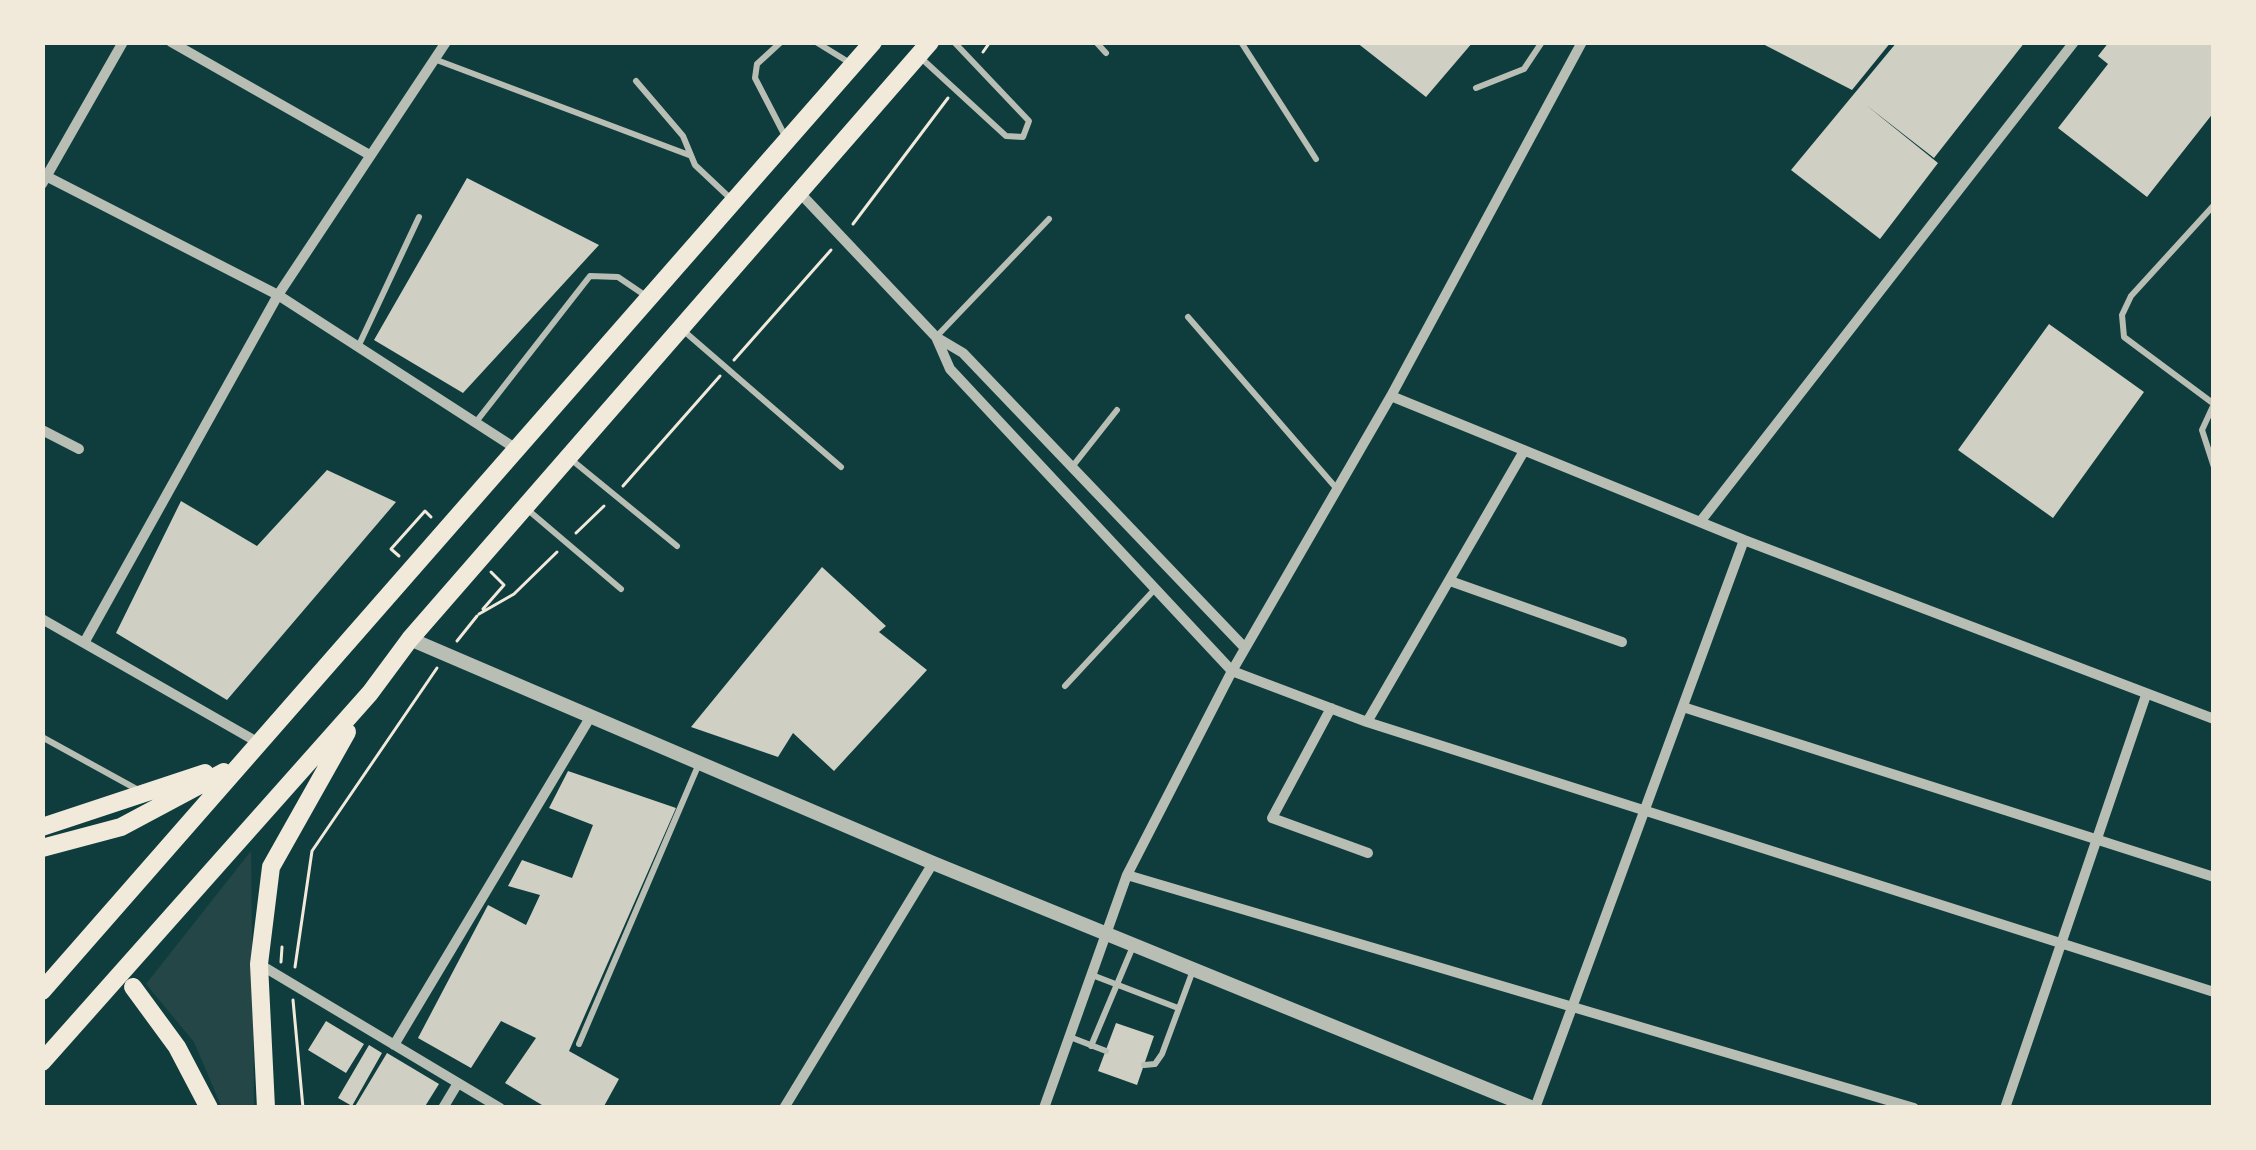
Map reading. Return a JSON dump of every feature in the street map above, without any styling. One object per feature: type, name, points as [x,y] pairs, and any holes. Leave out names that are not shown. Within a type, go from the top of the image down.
[{"type":"highway","points":[[42,991],[873,42]]},
{"type":"highway","points":[[42,1062],[370,693],[410,638],[924,49]]},
{"type":"highway","points":[[266,1108],[259,964],[271,867],[370,693]]},
{"type":"highway","points":[[42,826],[148,795],[254,749]]},
{"type":"highway","points":[[42,848],[86,839],[155,812],[254,749]]},
{"type":"highway","points":[[133,987],[177,1046],[208,1108]]},
{"type":"street","points":[[123,42],[44,178],[278,295],[518,450]]},
{"type":"street","points":[[171,42],[368,154]]},
{"type":"street","points":[[84,643],[278,295],[446,42]]},
{"type":"street","points":[[1044,1108],[1127,875],[1232,671],[1391,396],[1582,42]]},
{"type":"street","points":[[1700,522],[2074,42]]},
{"type":"street","points":[[799,192],[936,337],[964,353],[1245,648]]},
{"type":"street","points":[[936,337],[950,369],[1232,671],[1367,722],[2214,992]]},
{"type":"street","points":[[1391,396],[1744,541],[2214,718]]},
{"type":"street","points":[[42,430],[79,449]]},
{"type":"street","points":[[1367,722],[1524,451]]},
{"type":"street","points":[[410,638],[933,863],[1534,1108],[1744,541]]},
{"type":"street","points":[[1450,581],[1622,642]]},
{"type":"street","points":[[42,619],[254,749]]},
{"type":"street","points":[[2005,1108],[2146,695]]},
{"type":"street","points":[[1683,707],[2214,877]]},
{"type":"street","points":[[1330,708],[1272,818],[1368,853]]},
{"type":"street","points":[[394,1045],[591,716]]},
{"type":"street","points":[[784,1108],[933,863]]},
{"type":"street","points":[[1127,875],[1914,1108]]},
{"type":"street","points":[[259,964],[500,1108]]},
{"type":"street","points":[[443,1108],[458,1083]]},
{"type":"lane","points":[[781,42],[758,64],[755,78],[788,139]]},
{"type":"lane","points":[[816,42],[853,65]]},
{"type":"lane","points":[[924,49],[955,90],[1006,136],[1016,139],[1028,132],[1025,116],[954,42]]},
{"type":"lane","points":[[1096,42],[1106,52]]},
{"type":"lane","points":[[1241,42],[1316,159]]},
{"type":"lane","points":[[1476,88],[1524,69],[1542,42]]},
{"type":"lane","points":[[434,59],[688,154],[734,202]]},
{"type":"lane","points":[[635,81],[683,136],[688,154]]},
{"type":"lane","points":[[2214,205],[2131,296],[2122,315],[2124,337],[2214,404],[2202,430],[2214,466]]},
{"type":"lane","points":[[358,347],[419,217]]},
{"type":"lane","points":[[936,337],[1049,219]]},
{"type":"lane","points":[[476,422],[590,276],[618,277],[649,299]]},
{"type":"lane","points":[[1188,317],[1337,489]]},
{"type":"lane","points":[[680,328],[841,467]]},
{"type":"lane","points":[[1072,467],[1117,410]]},
{"type":"lane","points":[[568,458],[677,546]]},
{"type":"lane","points":[[525,507],[621,590]]},
{"type":"lane","points":[[1064,686],[1155,589]]},
{"type":"lane","points":[[42,737],[148,795]]},
{"type":"lane","points":[[579,1044],[699,763]]},
{"type":"lane","points":[[1091,1046],[1134,943]]},
{"type":"lane","points":[[1144,1065],[1155,1064],[1162,1054],[1193,969]]},
{"type":"lane","points":[[1091,974],[1178,1008]]},
{"type":"lane","points":[[1069,1037],[1106,1051]]},
{"type":"path","points":[[975,63],[990,42]]},
{"type":"path","points":[[479,614],[514,594],[617,493],[842,238],[955,90]]},
{"type":"path","points":[[392,549],[425,512]]},
{"type":"path","points":[[303,1108],[292,984],[312,850],[446,655],[504,584]]},
{"type":"shaded area","points":[[251,851],[254,1108],[222,1108],[194,1042],[146,984]]},
{"type":"building","points":[[1356,42],[1473,42],[1426,97]]},
{"type":"building","points":[[1759,42],[1891,42],[1852,90]]},
{"type":"building","points":[[1897,42],[2025,42],[1934,158],[1866,105],[1938,163],[1880,239],[1791,170]]},
{"type":"building","points":[[2109,42],[2214,42],[2214,112],[2147,197],[2058,128],[2108,64],[2098,56]]},
{"type":"building","points":[[467,178],[599,245],[463,393],[374,340]]},
{"type":"building","points":[[2049,324],[2144,392],[2053,518],[1958,450]]},
{"type":"building","points":[[327,470],[396,502],[227,700],[116,633],[181,501],[257,546]]},
{"type":"building","points":[[822,567],[886,626],[879,632],[927,670],[834,771],[793,733],[778,757],[691,727]]},
{"type":"building","points":[[568,771],[676,808],[569,1051],[619,1079],[603,1108],[547,1108],[505,1083],[536,1038],[501,1021],[471,1068],[418,1038],[488,905],[526,925],[540,895],[508,886],[522,860],[572,878],[593,825],[549,808]]},
{"type":"building","points":[[326,1021],[364,1044],[346,1073],[308,1050]]},
{"type":"building","points":[[1116,1023],[1154,1036],[1137,1085],[1098,1071]]},
{"type":"building","points":[[369,1045],[382,1053],[352,1106],[338,1098]]},
{"type":"building","points":[[387,1053],[439,1084],[424,1108],[354,1108]]}]
